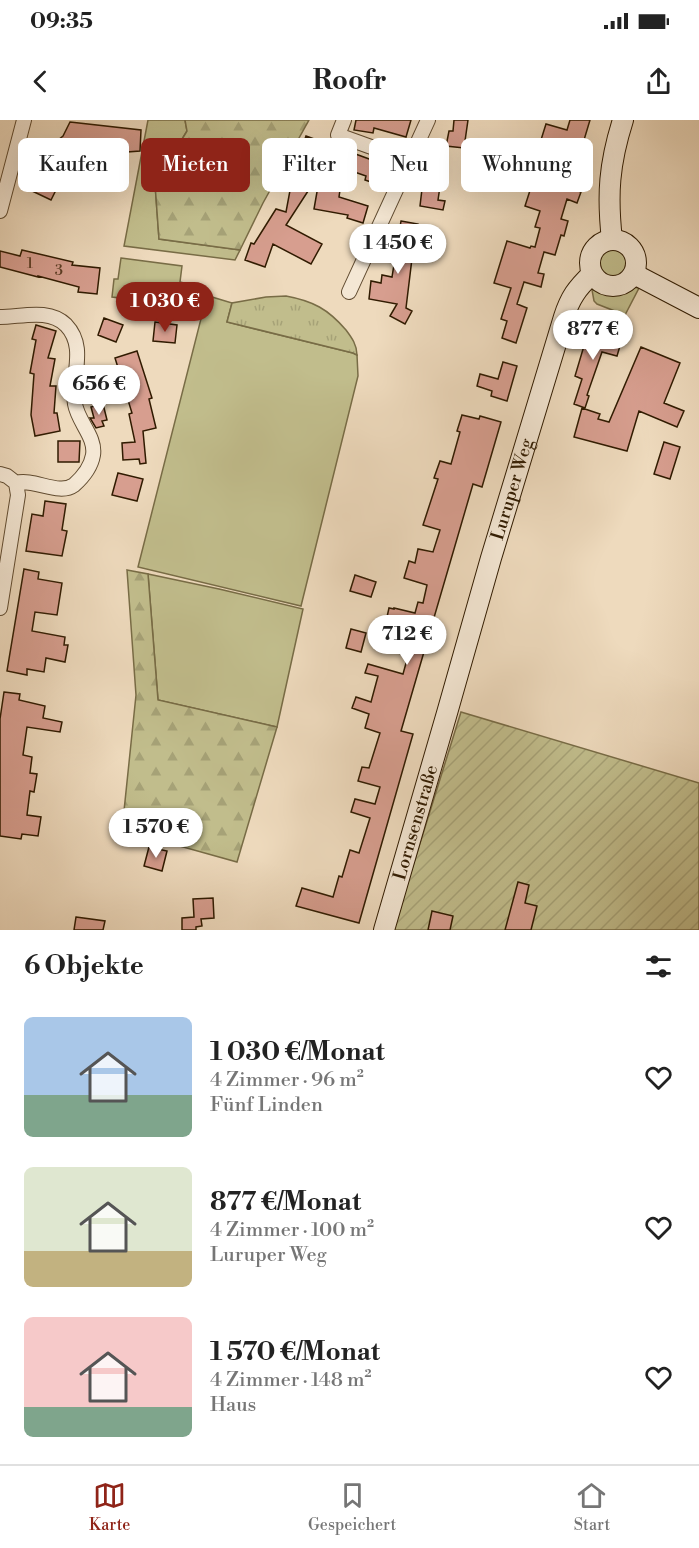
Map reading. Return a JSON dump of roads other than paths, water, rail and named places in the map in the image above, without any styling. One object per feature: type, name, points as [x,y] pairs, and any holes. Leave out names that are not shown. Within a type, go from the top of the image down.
[{"type":"street","points":[[0,211],[24,120]]},
{"type":"street","points":[[344,120],[338,135],[369,146]]},
{"type":"street","points":[[420,138],[428,120]]},
{"type":"street","points":[[612,240],[609,182],[615,147],[623,120]]},
{"type":"street","points":[[349,292],[395,192]]},
{"type":"street","points":[[612,240],[628,245],[634,251],[637,268],[628,280],[621,285],[613,286],[597,281],[590,267],[593,250],[598,245],[612,240]]},
{"type":"street","name":"Luruper Weg","points":[[447,713],[490,558],[564,317],[579,286],[592,274]]},
{"type":"street","points":[[634,274],[699,308]]},
{"type":"street","points":[[0,316],[37,314],[51,317],[65,324],[73,334],[78,360],[75,405],[78,417],[93,445],[90,465],[84,476],[72,487],[63,489],[24,481],[16,483]]},
{"type":"street","points":[[0,474],[16,483],[18,495],[0,608]]},
{"type":"street","name":"Lornsenstraße","points":[[384,930],[447,713]]}]
